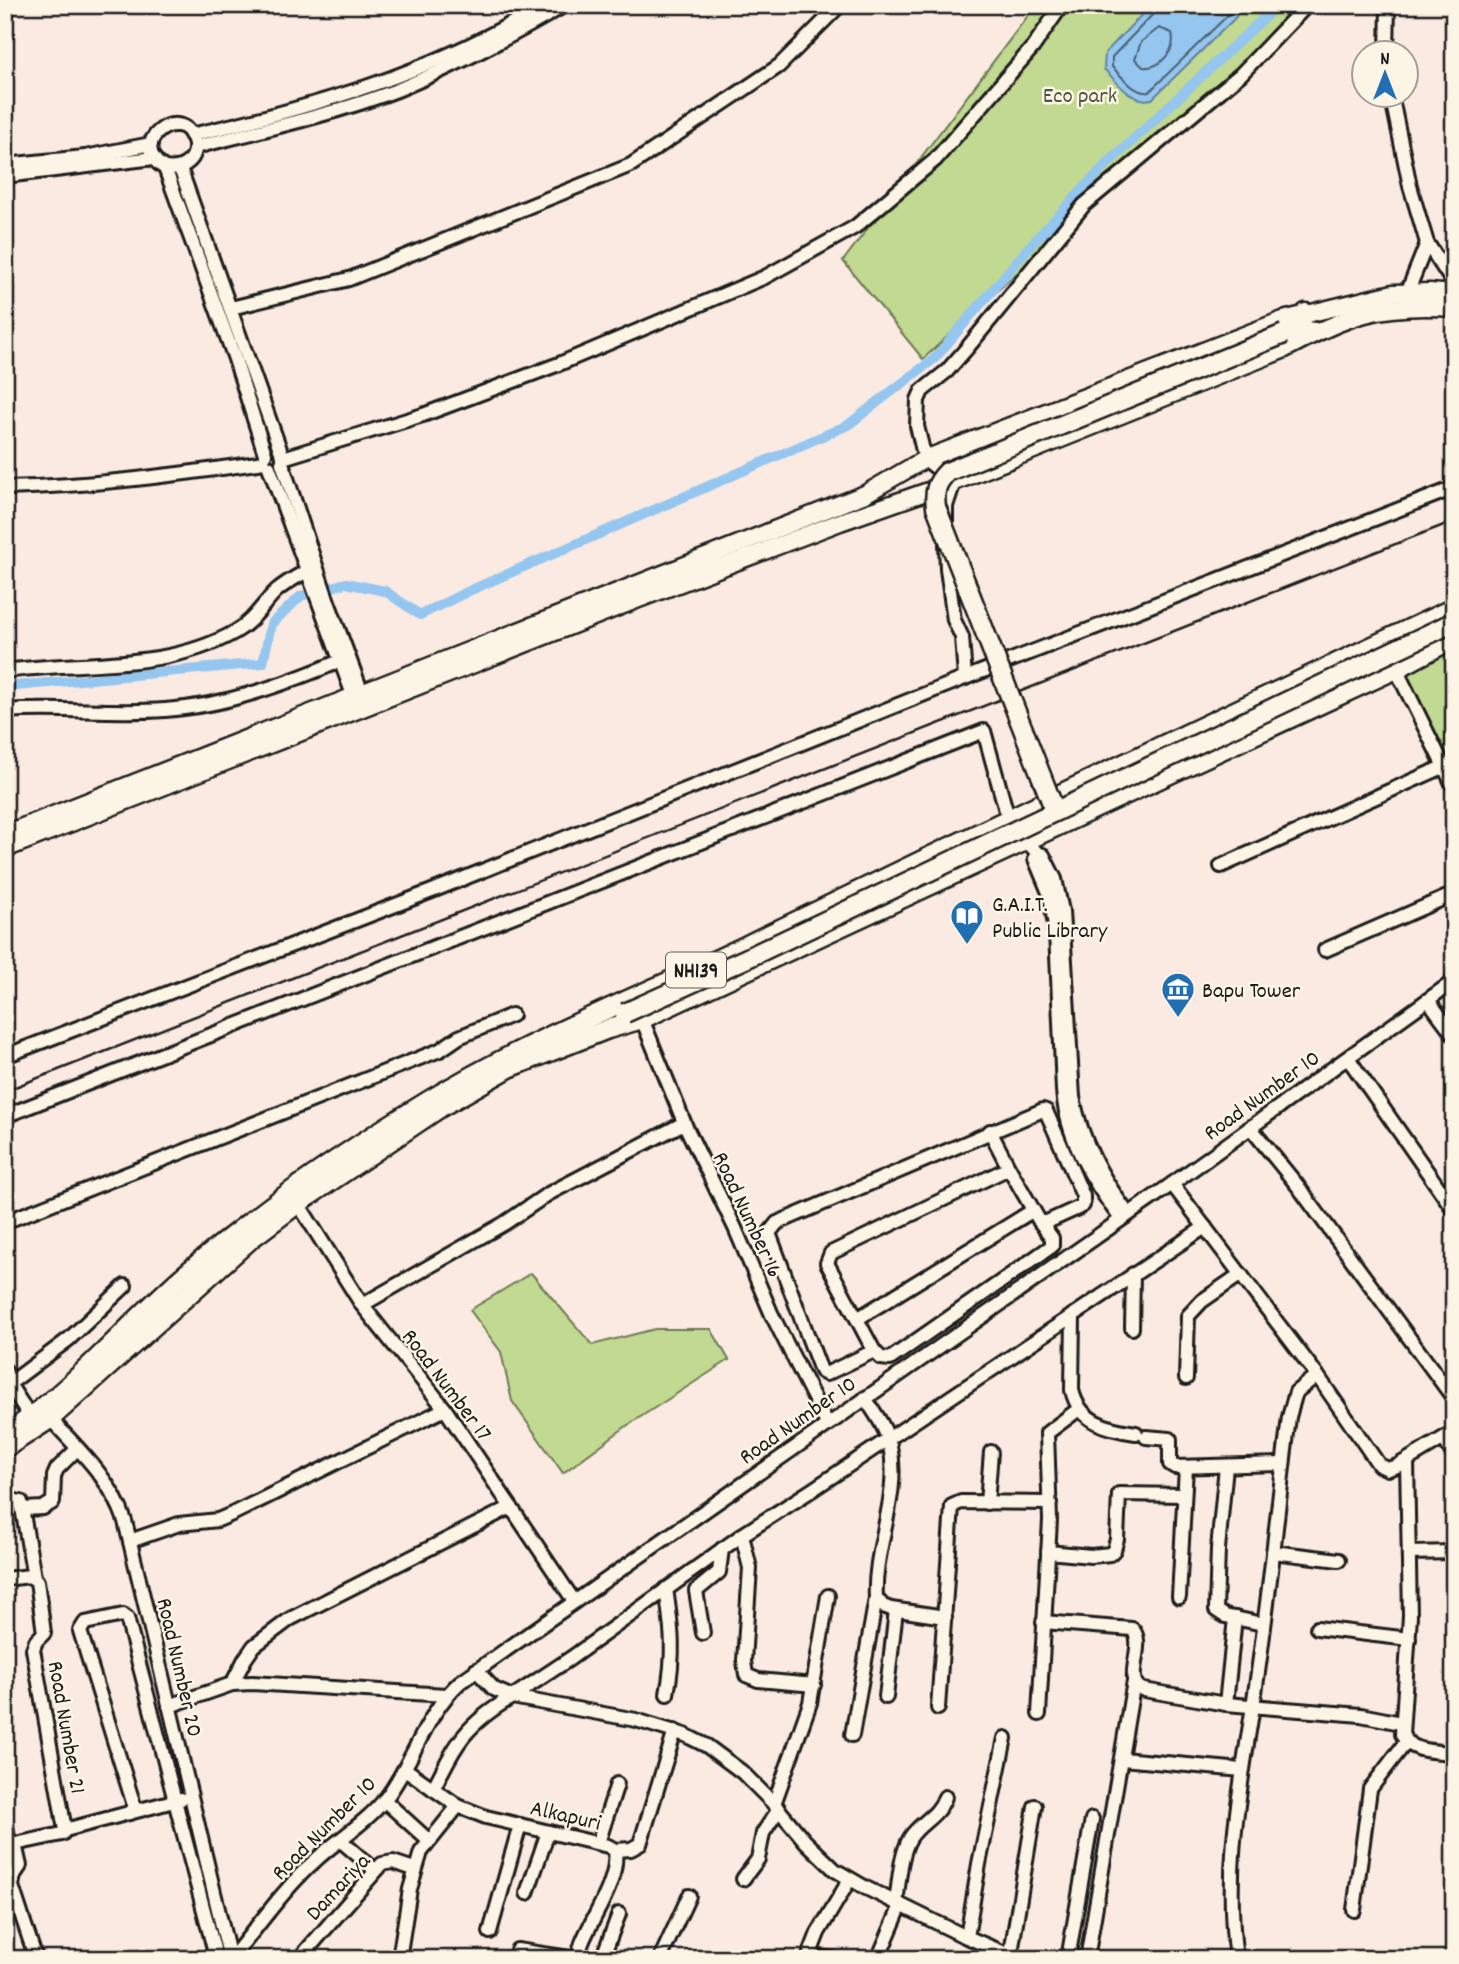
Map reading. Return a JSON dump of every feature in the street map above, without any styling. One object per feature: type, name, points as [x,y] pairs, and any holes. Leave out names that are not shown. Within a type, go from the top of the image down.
[{"type":"highway","points":[[1288,332],[1306,313]]},
{"type":"highway","points":[[1055,811],[936,507],[934,495],[938,483],[947,472],[1288,332],[1315,332]]},
{"type":"highway","name":"NH139","points":[[619,1018],[1008,818],[1454,608]]},
{"type":"highway","points":[[619,1018],[1454,622]]},
{"type":"highway","name":"NH139","points":[[5,1448],[179,1280],[247,1222],[294,1197],[425,1103],[497,1061],[619,1018],[878,911],[1026,838],[1396,669],[1454,638]]},
{"type":"highway","points":[[1088,780],[1100,805]]},
{"type":"highway","name":"NH139","points":[[5,1435],[41,1416]]},
{"type":"main road","points":[[5,849],[360,700],[865,494],[925,459],[1283,320],[1393,293],[1454,294]]},
{"type":"main road","points":[[5,834],[360,700],[954,482],[1285,349],[1315,332],[1357,315],[1396,307],[1454,308]]},
{"type":"street","points":[[193,141],[388,80],[474,44],[543,5]]},
{"type":"street","points":[[193,141],[322,115],[396,90],[488,50],[565,5]]},
{"type":"street","points":[[231,308],[349,279],[631,165],[779,66],[840,5]]},
{"type":"street","points":[[5,488],[59,487],[168,476],[274,459],[423,415],[559,364],[765,277],[855,227],[935,160],[1033,47],[1062,5]]},
{"type":"street","points":[[965,678],[962,637],[954,620],[947,569],[946,506],[954,482],[925,459],[917,426],[918,400],[922,391],[947,370],[968,347],[1084,205],[1241,74],[1307,5]]},
{"type":"street","points":[[1387,38],[1388,5]]},
{"type":"street","points":[[1394,108],[1410,186],[1427,243],[1454,284]]},
{"type":"street","points":[[165,168],[180,168],[191,160],[193,141],[181,127],[168,125],[156,132],[151,145],[154,158],[165,168],[234,359],[274,459]]},
{"type":"street","points":[[5,165],[85,157],[151,145]]},
{"type":"street","points":[[5,176],[154,158]]},
{"type":"street","points":[[180,168],[231,308],[274,459],[312,574],[360,700]]},
{"type":"street","points":[[1407,293],[1427,243]]},
{"type":"street","points":[[5,1056],[432,891],[965,678],[1454,488]]},
{"type":"street","points":[[5,671],[160,659],[184,653],[241,628],[281,587],[312,574]]},
{"type":"street","points":[[323,601],[340,661],[360,700]]},
{"type":"street","points":[[5,711],[140,712],[193,707],[300,678],[340,661]]},
{"type":"street","points":[[1396,669],[1454,787]]},
{"type":"street","points":[[5,1116],[984,731],[1008,818],[1037,853],[1043,855],[1055,879],[1059,893],[1073,1097],[1100,1184],[1124,1217]]},
{"type":"street","points":[[1221,866],[1443,767]]},
{"type":"street","points":[[1325,950],[1454,894]]},
{"type":"street","name":"Road Number 10","points":[[230,1959],[299,1878],[384,1800],[405,1769],[424,1729],[446,1695],[476,1670],[1172,1184],[1454,981]]},
{"type":"street","points":[[1428,1000],[1454,1035]]},
{"type":"street","points":[[5,1222],[440,1050],[459,1038],[512,1015]]},
{"type":"street","name":"Road Number 16","points":[[619,1018],[684,1123],[735,1228],[772,1315],[827,1424]]},
{"type":"street","points":[[1348,1058],[1454,1210]]},
{"type":"street","points":[[874,1351],[831,1374],[821,1371],[769,1233],[772,1227],[1039,1110],[1046,1111],[1083,1196],[1083,1205],[1047,1222],[1036,1216]]},
{"type":"street","points":[[362,1305],[505,1223],[548,1194],[684,1123]]},
{"type":"street","points":[[1250,1127],[1297,1185],[1454,1399]]},
{"type":"street","points":[[990,1131],[1036,1216],[1052,1238],[1052,1245],[890,1359],[881,1358],[874,1351],[827,1263],[831,1254],[1009,1168]]},
{"type":"street","points":[[1083,1196],[1100,1184]]},
{"type":"street","points":[[1172,1184],[1317,1375],[1379,1465],[1388,1469],[1408,1461],[1449,1435],[1454,1456]]},
{"type":"street","name":"Road Number 17","points":[[294,1197],[362,1305],[444,1409],[575,1601]]},
{"type":"street","points":[[857,1319],[1036,1216]]},
{"type":"street","points":[[433,1789],[455,1745],[492,1709],[742,1535],[1205,1227]]},
{"type":"street","points":[[1186,1378],[1188,1316],[1202,1301],[1241,1274]]},
{"type":"street","points":[[1132,1328],[1133,1275]]},
{"type":"street","points":[[9,1384],[69,1339],[125,1286]]},
{"type":"street","points":[[1073,1315],[1072,1390],[1079,1409],[1096,1423],[1141,1435],[1170,1439],[1171,1466],[1283,1464]]},
{"type":"street","name":"Road Number 20","points":[[5,1370],[9,1384],[77,1449],[111,1490],[120,1506],[230,1959]]},
{"type":"street","points":[[1236,1959],[1231,1924],[1231,1852],[1253,1706],[1283,1464],[1292,1402],[1296,1392],[1317,1375]]},
{"type":"street","points":[[852,1735],[876,1598],[892,1469],[888,1439],[865,1398]]},
{"type":"street","points":[[130,1541],[179,1524],[218,1520],[233,1514],[444,1409]]},
{"type":"street","points":[[1039,1714],[1050,1503],[1047,1433],[1079,1409]]},
{"type":"street","points":[[5,1499],[21,1502],[24,1509],[43,1508],[53,1502],[54,1476],[57,1469],[77,1449]]},
{"type":"street","points":[[987,1503],[991,1452]]},
{"type":"street","points":[[1408,1461],[1409,1639],[1402,1734],[1406,1742],[1424,1750],[1454,1753]]},
{"type":"street","points":[[1226,1466],[1216,1606],[1218,1612],[1263,1624]]},
{"type":"street","points":[[1178,1598],[1186,1467]]},
{"type":"street","points":[[1048,1552],[1091,1556],[1110,1554],[1117,1539],[1119,1494],[1184,1494]]},
{"type":"street","points":[[938,1708],[952,1506],[957,1502],[1050,1503]]},
{"type":"street","points":[[232,1684],[244,1659],[254,1646],[290,1619],[511,1507]]},
{"type":"street","name":"Road Number 21","points":[[24,1509],[44,1633],[33,1649],[63,1832]]},
{"type":"street","points":[[742,1535],[750,1568],[744,1661],[746,1675],[758,1680],[814,1685]]},
{"type":"street","points":[[703,1633],[696,1591],[719,1572],[722,1549]]},
{"type":"street","points":[[1272,1552],[1339,1560]]},
{"type":"street","points":[[1409,1553],[1454,1552]]},
{"type":"street","points":[[5,1579],[34,1577]]},
{"type":"street","points":[[666,1590],[673,1647],[667,1693]]},
{"type":"street","points":[[743,1879],[758,1859],[763,1833],[776,1807],[807,1715],[828,1596]]},
{"type":"street","points":[[876,1598],[883,1606],[945,1617]]},
{"type":"street","points":[[886,1697],[896,1609]]},
{"type":"street","points":[[129,1813],[133,1802],[79,1631],[85,1623],[118,1614],[127,1618],[214,1949],[209,1959]]},
{"type":"street","points":[[1226,1704],[1235,1618]]},
{"type":"street","points":[[1043,1622],[1132,1629],[1138,1637],[1122,1759],[1087,1959]]},
{"type":"street","points":[[1317,1628],[1409,1639]]},
{"type":"street","points":[[476,1670],[494,1689],[512,1697],[636,1720],[675,1731],[707,1746],[725,1758],[776,1807],[820,1857],[850,1879],[1013,1958],[1035,1806]]},
{"type":"street","points":[[1134,1681],[1144,1690],[1226,1704],[1361,1715],[1401,1723]]},
{"type":"street","points":[[169,1706],[232,1684],[446,1695]]},
{"type":"street","points":[[615,1850],[631,1849],[640,1844],[675,1731]]},
{"type":"street","points":[[967,1937],[976,1876],[1005,1738]]},
{"type":"street","points":[[1354,1910],[1370,1789],[1406,1742]]},
{"type":"street","points":[[1122,1759],[1242,1770]]},
{"type":"street","name":"Alkapuri","points":[[405,1769],[458,1806],[486,1817],[598,1843],[615,1850],[616,1860],[608,1888],[582,1942],[580,1949],[583,1959]]},
{"type":"street","points":[[598,1843],[617,1784]]},
{"type":"street","points":[[15,1844],[192,1797]]},
{"type":"street","points":[[878,1959],[899,1904],[907,1844],[915,1832],[939,1810],[945,1797]]},
{"type":"street","points":[[384,1800],[428,1840]]},
{"type":"street","points":[[399,1959],[414,1869],[428,1840],[458,1806]]},
{"type":"street","points":[[1068,1959],[1092,1819]]},
{"type":"street","points":[[5,1820],[8,1839],[15,1844],[20,1866],[14,1875],[12,1886],[36,1959]]},
{"type":"street","points":[[491,1932],[520,1825]]},
{"type":"street","points":[[527,1893],[548,1832]]},
{"type":"street","points":[[340,1840],[376,1870]]},
{"type":"street","name":"Damariya","points":[[299,1959],[376,1870],[386,1862],[414,1869]]},
{"type":"street","points":[[833,1959],[808,1957],[818,1933],[850,1879]]},
{"type":"street","points":[[660,1959],[689,1896]]},
{"type":"street","points":[[602,1959],[619,1914]]},
{"type":"street","points":[[517,1950],[576,1959]]},
{"type":"street","points":[[5,1952],[8,1959]]},
{"type":"green space","name":"Eco park","points":[[1036,5],[1295,5],[1236,72],[923,359],[843,261]]},
{"type":"green space","points":[[1454,645],[1454,778],[1405,670]]},
{"type":"green space","points":[[531,1273],[592,1345],[655,1329],[711,1329],[729,1360],[628,1425],[563,1473],[512,1401],[501,1352],[470,1310]]},
{"type":"water","points":[[1151,5],[1192,5],[1191,10],[1196,13],[1206,5],[1243,5],[1235,18],[1152,99],[1145,100],[1125,91],[1104,69],[1105,53]]},
{"type":"waterway","points":[[5,687],[263,663],[271,624],[301,596],[346,583],[385,591],[420,615],[471,590],[848,425],[935,358],[1029,247],[1103,168],[1267,15],[1269,5]]},
{"type":"railway","points":[[5,1091],[1454,521]]},
{"type":"place","name":"G.A.I.T. Public Library","points":[[967,946]]},
{"type":"place","name":"Bapu Tower","points":[[1178,1019]]}]
